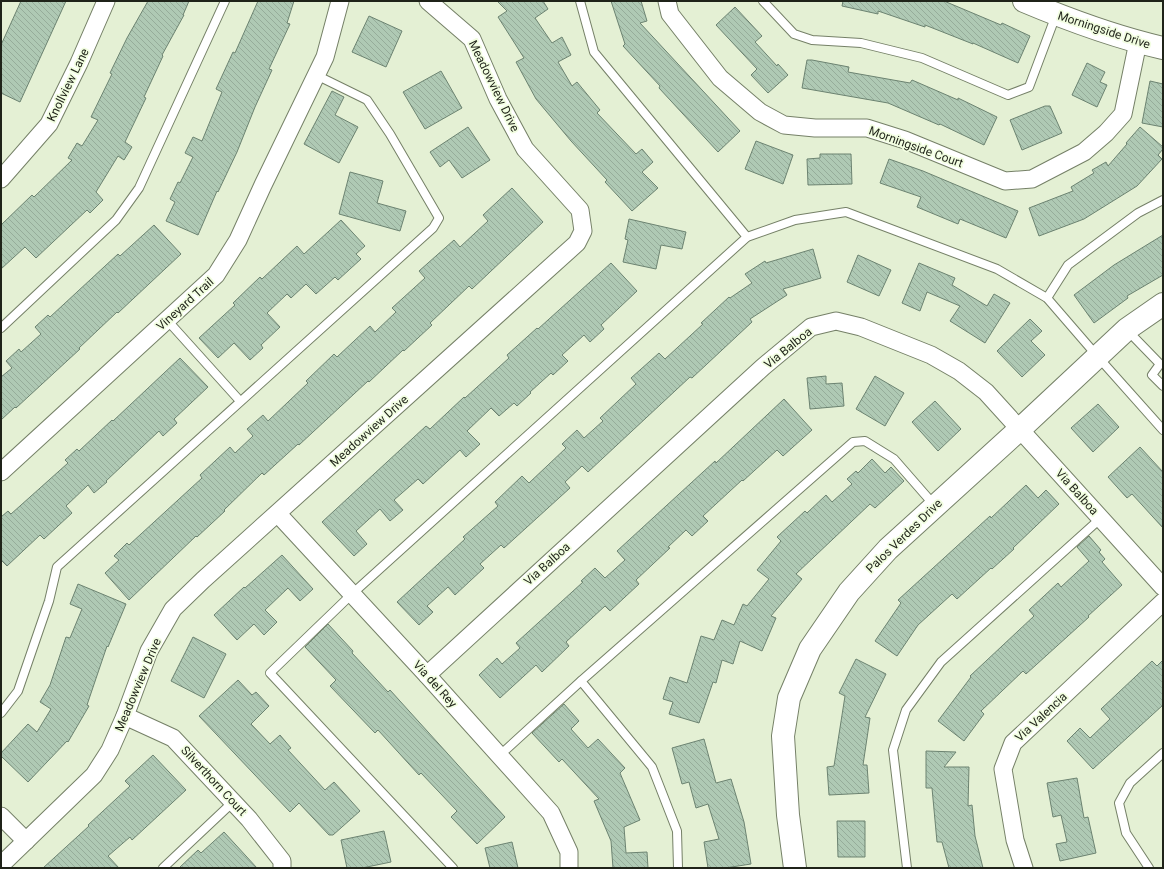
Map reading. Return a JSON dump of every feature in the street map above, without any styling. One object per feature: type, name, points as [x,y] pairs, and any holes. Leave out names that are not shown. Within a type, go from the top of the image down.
[{"type":"street","name":"Knollview Lane","points":[[1,179],[49,124],[79,63],[106,1]]},
{"type":"street","name":"Vineyard Trail","points":[[1,472],[216,275],[238,240],[325,57],[340,1]]},
{"type":"street","name":"Meadowview Drive","points":[[1,865],[94,775],[110,750],[125,716],[149,651],[173,610],[204,580],[577,243],[583,231],[580,210],[525,149],[498,99],[472,39],[428,1]]},
{"type":"street","name":"Morningside Court","points":[[667,1],[670,14],[720,78],[760,112],[784,125],[814,128],[867,128],[905,140],[1005,181],[1032,179],[1084,152],[1106,133],[1123,114],[1138,42]]},
{"type":"street","name":"Morningside Drive","points":[[1024,1],[1057,15],[1138,42],[1163,48]]},
{"type":"street","name":"Palos Verdes Drive","points":[[795,868],[788,815],[782,736],[789,698],[810,649],[849,592],[888,549],[1127,329],[1163,304]]},
{"type":"street","name":"Via Balboa","points":[[427,674],[763,367],[811,326],[836,321],[861,327],[931,355],[959,370],[986,392],[1163,587]]},
{"type":"street","name":"Via del Rey","points":[[278,514],[427,674],[551,813],[569,852],[569,868]]},
{"type":"street","name":"Via Valencia","points":[[1024,868],[1015,840],[1003,769],[1013,743],[1163,602]]},
{"type":"street","name":"Silverthorn Court","points":[[125,716],[173,738],[248,819],[282,861],[282,868]]},
{"type":"street","points":[[1,816],[26,841]]},
{"type":"lane","points":[[1,328],[116,220],[139,188],[225,1]]},
{"type":"lane","points":[[580,1],[594,52],[747,237]]},
{"type":"lane","points":[[763,1],[794,34],[812,40],[861,43],[922,58],[1008,95],[1029,87],[1057,15]]},
{"type":"lane","points":[[1,713],[18,691],[49,601],[57,567],[432,228],[439,218],[390,134],[367,100],[316,75]]},
{"type":"lane","points":[[1047,298],[1068,265],[1138,213],[1163,200]]},
{"type":"lane","points":[[453,868],[270,673],[352,594],[747,237],[794,220],[846,212],[997,269],[1047,298],[1163,430]]},
{"type":"lane","points":[[167,320],[240,402]]},
{"type":"lane","points":[[1127,329],[1162,364],[1152,375],[1163,386]]},
{"type":"lane","points":[[499,756],[581,681],[853,442],[864,441],[894,459],[935,506]]},
{"type":"lane","points":[[907,868],[893,750],[906,710],[941,662],[1101,518]]},
{"type":"lane","points":[[581,681],[652,767],[677,831],[678,868]]},
{"type":"lane","points":[[1149,868],[1126,833],[1119,803],[1130,783],[1163,753]]},
{"type":"lane","points":[[163,868],[233,802]]},
{"type":"building","points":[[21,1],[66,1],[20,102],[1,93],[1,45]]},
{"type":"building","points":[[148,1],[189,1],[184,15],[162,55],[163,56],[144,97],[146,98],[125,142],[132,147],[124,160],[118,156],[96,192],[103,200],[90,213],[87,210],[36,258],[25,247],[1,269],[1,225],[32,195],[34,197],[72,160],[68,158],[77,143],[82,146],[98,120],[91,117],[112,74],[110,73],[127,38]]},
{"type":"building","points":[[258,1],[294,1],[287,23],[290,24],[269,69],[272,70],[237,152],[218,192],[217,191],[198,235],[166,221],[175,202],[170,199],[193,157],[185,153],[193,137],[202,141],[222,92],[216,89],[233,52],[235,53]]},
{"type":"building","points":[[497,1],[543,1],[548,9],[535,18],[552,43],[562,37],[571,55],[558,62],[572,86],[577,82],[600,110],[597,113],[636,154],[642,149],[653,162],[642,172],[658,188],[632,211],[605,182],[607,180],[571,141],[536,99],[516,62],[524,58],[498,17],[507,11]]},
{"type":"building","points":[[611,1],[641,1],[647,21],[640,23],[740,131],[718,152],[659,88],[660,86],[623,46],[625,44]]},
{"type":"building","points":[[843,1],[944,1],[1001,25],[1002,23],[1030,36],[1018,63],[973,43],[925,25],[925,27],[878,11],[878,14],[842,6]]},
{"type":"building","points":[[735,7],[762,36],[755,42],[777,66],[778,64],[788,75],[768,93],[751,75],[757,69],[716,25]]},
{"type":"building","points":[[369,16],[402,31],[386,67],[352,52]]},
{"type":"building","points":[[807,60],[849,67],[848,72],[910,83],[912,80],[958,100],[958,98],[997,117],[984,145],[940,124],[939,125],[888,103],[802,88]]},
{"type":"building","points":[[1087,63],[1105,72],[1100,82],[1107,85],[1097,107],[1072,95]]},
{"type":"building","points":[[441,71],[462,108],[425,129],[403,92]]},
{"type":"building","points":[[1150,81],[1163,84],[1163,127],[1142,123]]},
{"type":"building","points":[[332,91],[344,97],[335,115],[358,127],[339,163],[304,144]]},
{"type":"building","points":[[1045,106],[1050,106],[1062,133],[1022,150],[1010,120]]},
{"type":"building","points":[[468,127],[490,160],[462,178],[449,160],[440,167],[430,152]]},
{"type":"building","points":[[1140,127],[1163,147],[1163,149],[1158,155],[1162,159],[1137,186],[1084,219],[1039,236],[1029,208],[1073,191],[1071,187],[1094,173],[1092,170],[1106,162],[1108,166]]},
{"type":"building","points":[[756,141],[793,155],[783,184],[745,169]]},
{"type":"building","points":[[820,154],[851,154],[852,184],[808,185],[807,159],[820,158]]},
{"type":"building","points":[[889,159],[923,171],[1018,211],[1006,238],[960,219],[958,224],[917,207],[921,197],[880,183]]},
{"type":"building","points":[[350,172],[383,181],[377,203],[406,211],[400,231],[339,214]]},
{"type":"building","points":[[512,188],[543,222],[472,289],[469,286],[430,323],[432,325],[369,382],[368,381],[299,445],[298,444],[264,475],[262,473],[224,510],[225,511],[197,537],[196,536],[129,600],[105,573],[119,560],[114,556],[127,543],[129,545],[202,478],[200,475],[230,447],[235,453],[253,436],[247,429],[263,415],[268,421],[308,383],[306,381],[334,354],[337,357],[370,326],[375,332],[396,312],[392,308],[425,278],[419,271],[454,240],[460,247],[488,221],[483,215]]},
{"type":"building","points":[[629,219],[686,232],[682,249],[661,245],[656,269],[623,262],[628,240],[625,239]]},
{"type":"building","points":[[341,220],[365,246],[356,254],[361,259],[338,280],[335,277],[316,294],[306,284],[291,298],[287,294],[267,313],[280,327],[261,345],[263,348],[250,360],[234,343],[218,358],[199,338],[235,305],[233,303],[260,277],[262,279],[297,246],[304,254]]},
{"type":"building","points":[[154,225],[181,254],[118,313],[117,312],[79,348],[80,349],[1,420],[1,377],[12,368],[6,361],[19,349],[21,352],[41,334],[35,327],[48,315],[50,317],[118,254],[120,256]]},
{"type":"building","points":[[1163,235],[1163,275],[1127,296],[1128,298],[1094,323],[1074,295],[1114,265]]},
{"type":"building","points":[[813,249],[821,278],[783,289],[787,295],[750,319],[752,322],[692,378],[690,377],[588,472],[582,466],[565,482],[570,488],[504,548],[501,545],[480,564],[484,568],[455,595],[448,587],[427,606],[433,612],[419,625],[397,602],[465,539],[463,537],[498,506],[495,502],[522,476],[529,483],[566,448],[562,444],[577,430],[584,438],[603,421],[600,418],[636,384],[631,378],[659,353],[665,359],[703,324],[701,323],[729,297],[730,298],[752,283],[745,274],[765,261],[766,263]]},
{"type":"building","points":[[858,255],[891,270],[879,296],[847,282]]},
{"type":"building","points":[[611,263],[637,291],[601,325],[604,329],[590,342],[584,335],[562,355],[568,361],[553,375],[551,373],[517,406],[514,403],[499,416],[491,408],[467,431],[480,444],[466,457],[460,450],[423,484],[418,479],[394,500],[403,510],[390,521],[380,509],[356,531],[367,544],[354,556],[322,522],[426,426],[430,429],[464,397],[465,398],[509,358],[507,355]]},
{"type":"building","points":[[919,263],[955,278],[952,285],[987,306],[994,294],[1010,303],[985,343],[950,321],[960,306],[927,292],[920,311],[902,303]]},
{"type":"building","points":[[1030,319],[1042,331],[1031,341],[1045,355],[1022,377],[997,351]]},
{"type":"building","points":[[180,358],[208,387],[174,419],[177,423],[163,436],[159,431],[94,493],[88,485],[66,506],[72,513],[44,539],[40,535],[7,566],[1,560],[1,517],[8,511],[11,514],[68,463],[65,460],[77,449],[79,451],[112,420],[113,421]]},
{"type":"building","points":[[826,376],[826,384],[842,383],[844,406],[810,409],[807,378]]},
{"type":"building","points":[[875,376],[904,393],[885,426],[856,409]]},
{"type":"building","points":[[784,399],[812,430],[783,456],[777,450],[743,481],[742,480],[703,516],[708,521],[692,536],[686,530],[668,547],[670,548],[636,580],[639,584],[610,611],[605,606],[566,642],[569,646],[542,672],[536,665],[500,698],[479,675],[497,658],[502,664],[520,648],[516,643],[583,582],[581,581],[595,568],[605,578],[625,560],[617,551],[715,461],[716,463]]},
{"type":"building","points":[[935,401],[961,429],[938,451],[912,422]]},
{"type":"building","points":[[1098,404],[1119,427],[1093,452],[1071,428]]},
{"type":"building","points":[[1140,447],[1163,472],[1163,528],[1132,494],[1127,498],[1108,477]]},
{"type":"building","points":[[872,459],[885,473],[891,467],[904,481],[875,508],[870,504],[796,574],[802,579],[771,616],[776,618],[762,651],[740,641],[733,664],[722,660],[716,683],[713,682],[699,723],[669,714],[673,702],[663,699],[670,677],[687,683],[701,636],[714,640],[722,620],[734,625],[743,604],[747,606],[769,579],[757,570],[781,541],[777,537],[805,511],[807,513],[826,495],[832,502],[852,484],[847,479],[856,471],[858,473]]},
{"type":"building","points":[[1026,485],[1038,498],[1046,490],[1059,504],[992,569],[991,568],[957,599],[952,594],[918,625],[897,656],[875,641],[901,603],[898,600]]},
{"type":"building","points":[[1089,536],[1101,550],[1099,552],[1105,559],[1102,562],[1122,585],[1026,674],[1023,671],[981,711],[984,714],[964,741],[938,721],[971,677],[970,676],[1034,616],[1029,610],[1058,583],[1061,587],[1089,561],[1077,547]]},
{"type":"building","points":[[282,555],[313,589],[300,601],[288,588],[265,610],[277,622],[264,635],[254,624],[237,640],[214,615]]},
{"type":"building","points":[[78,584],[126,604],[108,647],[107,646],[87,705],[89,706],[68,742],[67,741],[28,782],[1,756],[1,753],[28,724],[37,732],[51,709],[40,702],[50,685],[66,637],[70,638],[82,609],[70,604]]},
{"type":"building","points":[[328,624],[353,651],[352,653],[388,692],[390,690],[505,817],[477,844],[451,817],[457,811],[421,773],[419,775],[378,730],[375,733],[330,686],[336,680],[305,647]]},
{"type":"building","points":[[193,637],[226,654],[204,698],[171,681]]},
{"type":"building","points":[[856,659],[886,674],[865,717],[870,718],[863,765],[867,765],[869,793],[829,795],[827,767],[834,766],[845,696],[839,693]]},
{"type":"building","points":[[1163,660],[1163,705],[1093,769],[1067,741],[1080,728],[1090,738],[1110,719],[1101,709],[1152,661],[1157,666]]},
{"type":"building","points":[[238,680],[252,695],[256,692],[269,706],[251,724],[270,744],[280,735],[291,748],[288,750],[325,790],[334,782],[360,811],[333,835],[329,835],[299,803],[290,812],[199,716]]},
{"type":"building","points":[[564,704],[579,721],[571,729],[588,748],[598,739],[625,768],[620,773],[640,820],[624,827],[626,853],[647,852],[648,868],[613,868],[611,841],[594,801],[599,799],[562,759],[559,762],[532,733]]},
{"type":"building","points":[[704,739],[716,783],[731,779],[744,822],[751,864],[725,868],[708,868],[704,842],[719,839],[708,804],[696,808],[689,782],[682,784],[672,748]]},
{"type":"building","points":[[926,751],[956,752],[944,767],[969,767],[968,806],[972,805],[975,836],[983,868],[949,868],[942,842],[937,842],[932,788],[926,788]]},
{"type":"building","points":[[153,755],[186,790],[132,840],[130,837],[108,856],[119,868],[43,868],[130,786],[125,781]]},
{"type":"building","points":[[1077,778],[1084,818],[1088,817],[1096,853],[1060,861],[1056,844],[1067,842],[1061,815],[1053,817],[1047,783]]},
{"type":"building","points":[[837,821],[865,821],[865,857],[838,857]]},
{"type":"building","points":[[384,831],[391,862],[362,868],[347,868],[341,840]]},
{"type":"building","points":[[224,832],[257,868],[179,868],[198,850],[201,853]]},
{"type":"building","points":[[512,842],[518,868],[490,868],[485,848]]}]
